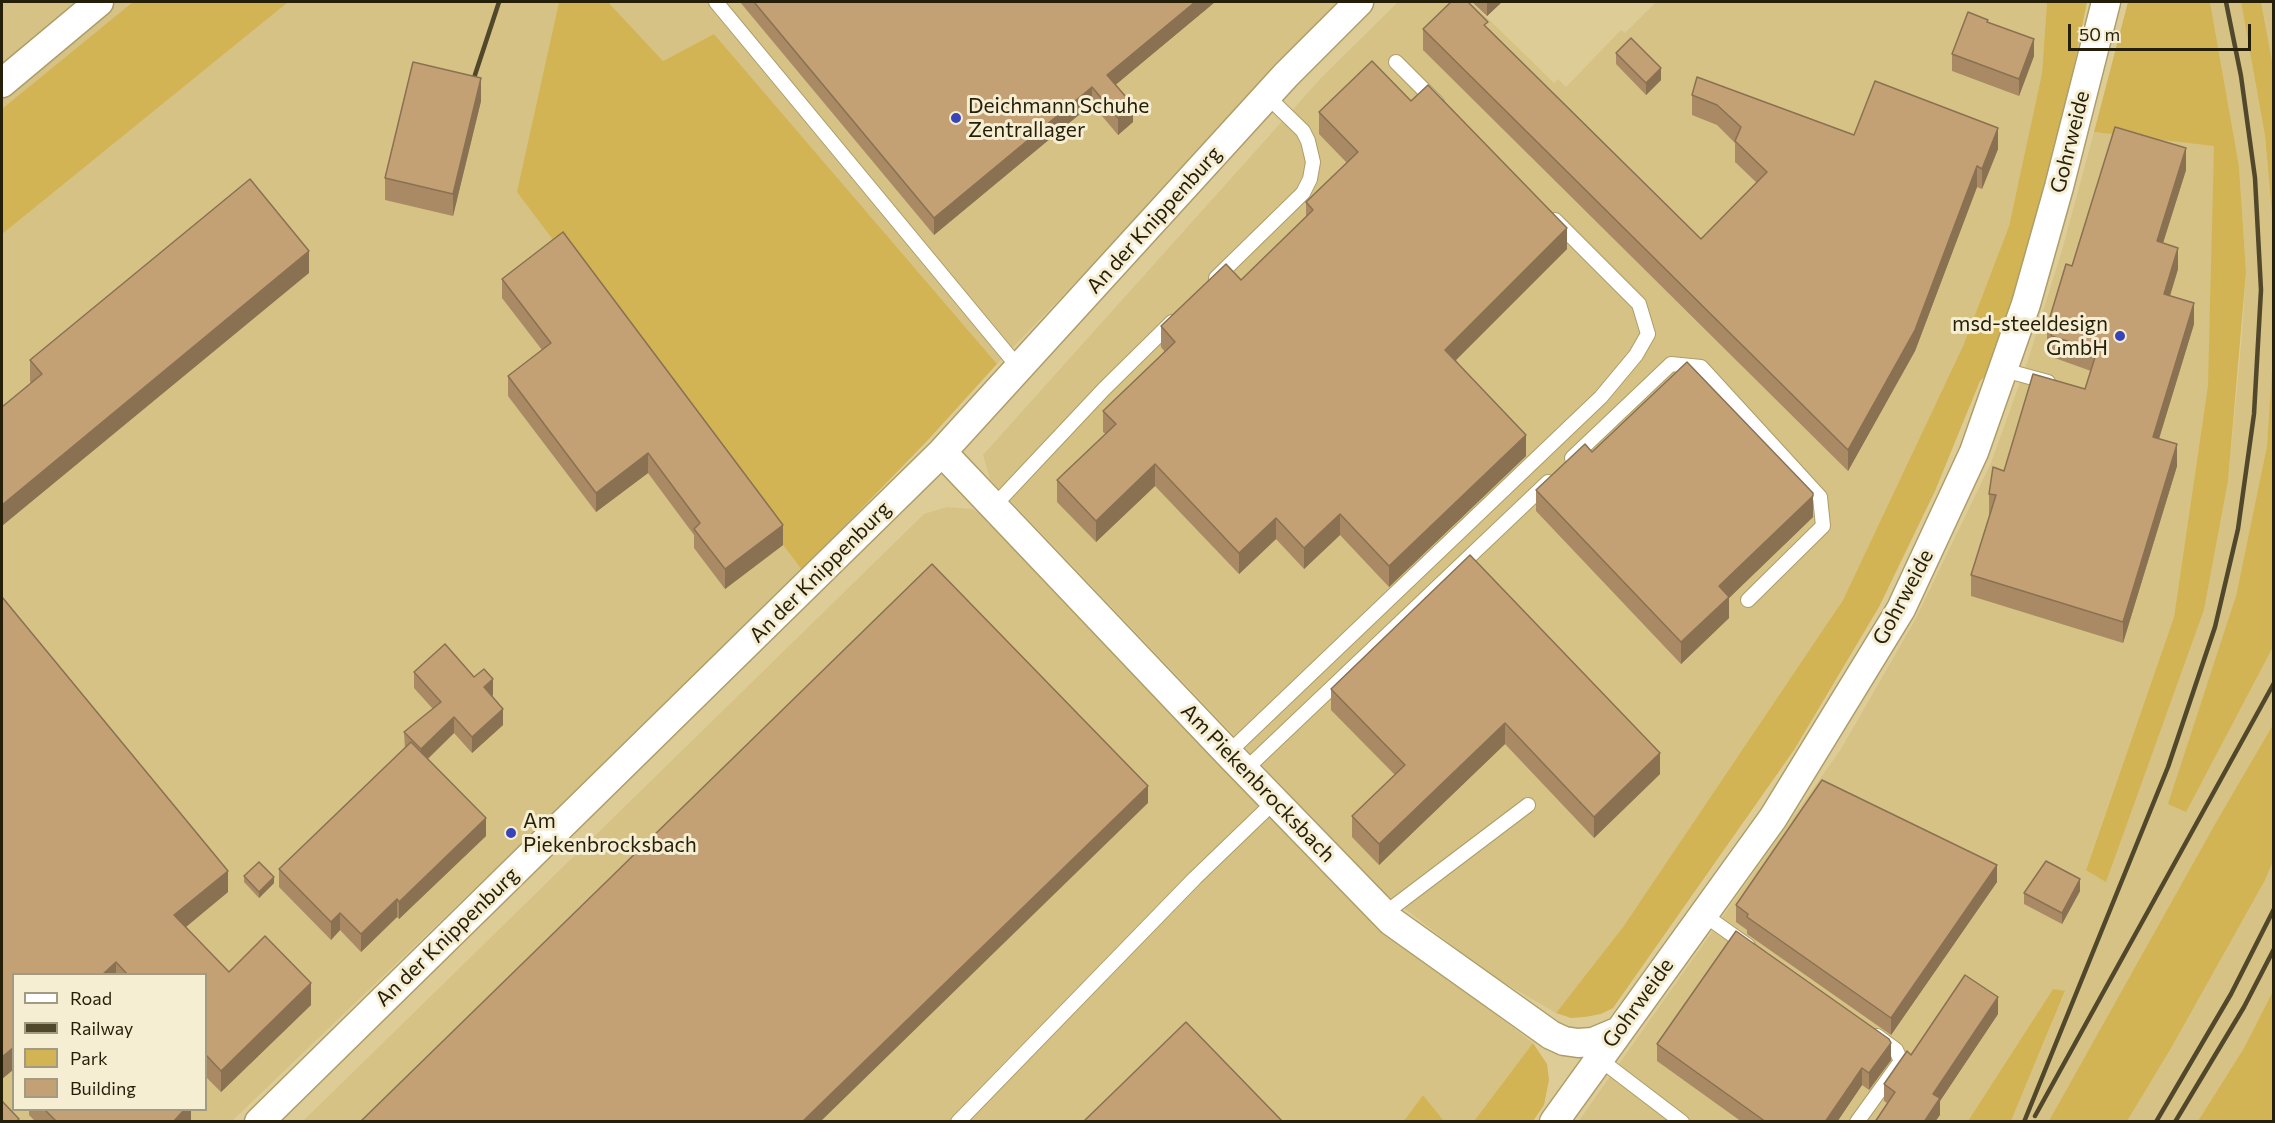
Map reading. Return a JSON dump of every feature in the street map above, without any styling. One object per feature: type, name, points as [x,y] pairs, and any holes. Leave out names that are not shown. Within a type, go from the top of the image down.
[{"type":"street","points":[[2,83],[99,2]]},
{"type":"street","name":"An der Knippenburg","points":[[259,1122],[942,452],[1267,96],[1359,2]]},
{"type":"street","name":"Gohrweide","points":[[1554,1122],[1773,818],[1901,609],[1974,452],[2004,370],[2049,226],[2106,2]]},
{"type":"street","name":"Am Piekenbrocksbach","points":[[942,452],[1391,921],[1542,1028],[1564,1041],[1593,1042],[1617,1032]]},
{"type":"lane","points":[[716,2],[1019,368]]},
{"type":"lane","points":[[1396,62],[1447,112]]},
{"type":"lane","points":[[1203,291],[1303,193],[1310,179],[1313,162],[1303,131],[1267,96]]},
{"type":"lane","points":[[1236,761],[1601,397],[1636,355],[1648,334],[1639,304],[1547,212]]},
{"type":"lane","points":[[994,506],[1104,389],[1179,315]]},
{"type":"lane","points":[[1236,761],[1671,364],[1701,367],[1820,497],[1823,526],[1748,600]]},
{"type":"lane","points":[[2004,370],[2058,385]]},
{"type":"lane","points":[[958,1122],[1195,878],[1275,801]]},
{"type":"lane","points":[[1384,914],[1528,805]]},
{"type":"lane","points":[[1703,914],[1763,956]]},
{"type":"lane","points":[[1857,1122],[1901,1060],[1896,1050],[1868,1030]]},
{"type":"lane","points":[[1598,1058],[1682,1122]]},
{"type":"shaded area","points":[[2,2],[559,2],[518,192],[802,570],[232,1121],[2,1122]]},
{"type":"shaded area","points":[[608,2],[1345,2],[997,364],[714,34],[663,61]]},
{"type":"shaded area","points":[[1398,2],[1471,2],[1554,83],[1558,79],[1566,87],[1621,30],[1625,33],[1656,2],[2047,2],[2042,73],[2009,226],[1963,346],[1843,600],[1623,927],[1556,1013],[1489,974],[1381,890],[990,479],[983,455],[1321,78]]},
{"type":"shaded area","points":[[2210,2],[2241,2],[2265,136],[2273,226],[2274,355],[2267,446],[2236,596],[2186,811],[2273,647],[2273,991],[2244,1048],[2198,1121],[2011,1121],[2065,992],[2053,989],[1968,1121],[1578,1122],[1841,749],[1915,620],[1991,463],[2028,360],[2063,247],[2094,132],[2214,145],[2217,257],[2208,385],[2174,617],[2086,869],[2106,881],[2204,610],[2228,481],[2246,272],[2239,166]]},
{"type":"shaded area","points":[[2261,2],[2273,2],[2273,66]]},
{"type":"shaded area","points":[[947,507],[972,509],[985,515],[1381,927],[1533,1043],[1474,1121],[1444,1121],[1423,1095],[1404,1122],[302,1122],[924,514]]},
{"type":"green space","points":[[133,2],[288,2],[2,234],[2,109]]},
{"type":"green space","points":[[559,2],[608,2],[663,61],[714,34],[997,364],[928,440],[802,570],[517,192]]},
{"type":"green space","points":[[2047,2],[2087,2],[2065,111],[2040,210],[1991,371],[1980,381],[1935,491],[1879,607],[1794,750],[1613,1008],[1601,1014],[1585,1017],[1571,1018],[1556,1013],[1623,927],[1843,600],[1963,346],[2009,226],[2042,73]]},
{"type":"green space","points":[[2128,2],[2210,2],[2239,166],[2246,272],[2228,481],[2204,610],[2106,882],[2086,870],[2174,617],[2208,385],[2214,146],[2094,132]]},
{"type":"green space","points":[[2241,2],[2261,2],[2273,66],[2273,226],[2265,136]]},
{"type":"green space","points":[[2273,355],[2273,647],[2186,812],[2168,804],[2236,596],[2267,446]]},
{"type":"green space","points":[[2273,725],[2273,861],[2265,880],[2171,1048],[2127,1121],[2049,1121],[2218,819]]},
{"type":"green space","points":[[2053,989],[2065,991],[2011,1121],[1968,1121]]},
{"type":"green space","points":[[2273,991],[2273,1121],[2198,1121],[2244,1048]]},
{"type":"green space","points":[[1533,1043],[1547,1064],[1549,1080],[1544,1105],[1533,1121],[1474,1121]]},
{"type":"green space","points":[[1423,1095],[1444,1121],[1404,1121]]},
{"type":"building","name":"Deichmann Schuhe Zentrallager","points":[[754,2],[1195,2],[1107,75],[1133,105],[1118,118],[1092,87],[934,218]]},
{"type":"building","points":[[1451,2],[1468,2],[1488,22],[1484,25],[1701,239],[1767,172],[1735,141],[1741,127],[1717,105],[1692,95],[1697,77],[1854,135],[1875,81],[1998,128],[1982,169],[1977,166],[1915,330],[1848,450],[1423,29]]},
{"type":"building","points":[[1968,12],[1988,20],[1987,22],[2034,39],[2019,79],[1952,54]]},
{"type":"building","points":[[1631,38],[1661,68],[1646,83],[1616,53]]},
{"type":"building","points":[[1372,61],[1411,101],[1428,85],[1567,228],[1445,350],[1526,435],[1389,566],[1340,514],[1304,548],[1276,518],[1239,553],[1155,464],[1096,521],[1057,480],[1116,424],[1103,411],[1175,342],[1161,326],[1226,264],[1241,280],[1313,210],[1306,202],[1358,152],[1319,112]]},
{"type":"building","points":[[413,62],[481,78],[453,194],[385,178]]},
{"type":"building","points":[[2115,127],[2186,148],[2157,241],[2178,248],[2164,294],[2194,303],[2153,437],[2177,444],[2123,622],[1971,575],[1996,495],[1989,494],[1993,467],[2004,471],[2033,374],[2085,389],[2097,351],[2052,336],[2047,327],[2066,264],[2072,266]]},
{"type":"building","points":[[250,179],[309,251],[2,505],[2,407],[42,374],[30,360]]},
{"type":"building","points":[[563,232],[783,525],[725,569],[694,529],[700,523],[648,453],[596,493],[508,376],[551,343],[502,279]]},
{"type":"building","points":[[1687,362],[1813,493],[1813,496],[1719,586],[1729,597],[1681,642],[1536,490],[1585,444],[1592,452]]},
{"type":"building","points":[[1470,555],[1660,753],[1594,817],[1505,723],[1379,844],[1352,816],[1405,765],[1331,689]]},
{"type":"building","points":[[932,564],[1148,786],[802,1122],[360,1122]]},
{"type":"building","points":[[2,597],[228,871],[174,915],[229,972],[265,936],[311,983],[221,1071],[207,1056],[207,973],[126,973],[116,962],[104,973],[12,973],[12,1049],[2,1057]]},
{"type":"building","points":[[445,644],[474,677],[484,669],[493,679],[484,687],[503,709],[472,737],[454,717],[421,749],[404,732],[441,702],[414,672]]},
{"type":"building","points":[[411,742],[486,818],[399,902],[397,899],[361,934],[340,913],[331,922],[279,869]]},
{"type":"building","points":[[1822,780],[1997,865],[1891,1018],[1747,917],[1748,914],[1736,905]]},
{"type":"building","points":[[2046,861],[2080,879],[2062,913],[2024,893]]},
{"type":"building","points":[[259,862],[274,877],[259,892],[244,876]]},
{"type":"building","points":[[1736,931],[1889,1039],[1891,1043],[1869,1073],[1862,1068],[1825,1122],[1766,1122],[1657,1044]]},
{"type":"building","points":[[1965,975],[1998,997],[1933,1094],[1940,1098],[1924,1122],[1875,1122],[1895,1092],[1884,1084],[1907,1051],[1911,1055]]},
{"type":"building","points":[[1186,1022],[1283,1122],[1083,1122]]},
{"type":"building","points":[[2,1101],[19,1119],[16,1122],[2,1122]]},
{"type":"building","points":[[46,1111],[183,1111],[173,1122],[57,1122]]},
{"type":"railway","points":[[469,93],[499,2]]},
{"type":"railway","points":[[2024,1122],[2168,767],[2215,627],[2238,529],[2254,414],[2261,290],[2255,178],[2241,76],[2226,2]]},
{"type":"railway","points":[[2035,1116],[2274,683]]},
{"type":"railway","points":[[2156,1122],[2231,994],[2274,909]]},
{"type":"railway","points":[[2175,1122],[2244,1007],[2274,949]]},
{"type":"place","name":"Deichmann Schuhe Zentrallager","points":[[956,118]]},
{"type":"place","name":"msd-steeldesign GmbH","points":[[2120,336]]},
{"type":"place","name":"Am Piekenbrocksbach","points":[[511,833]]}]
